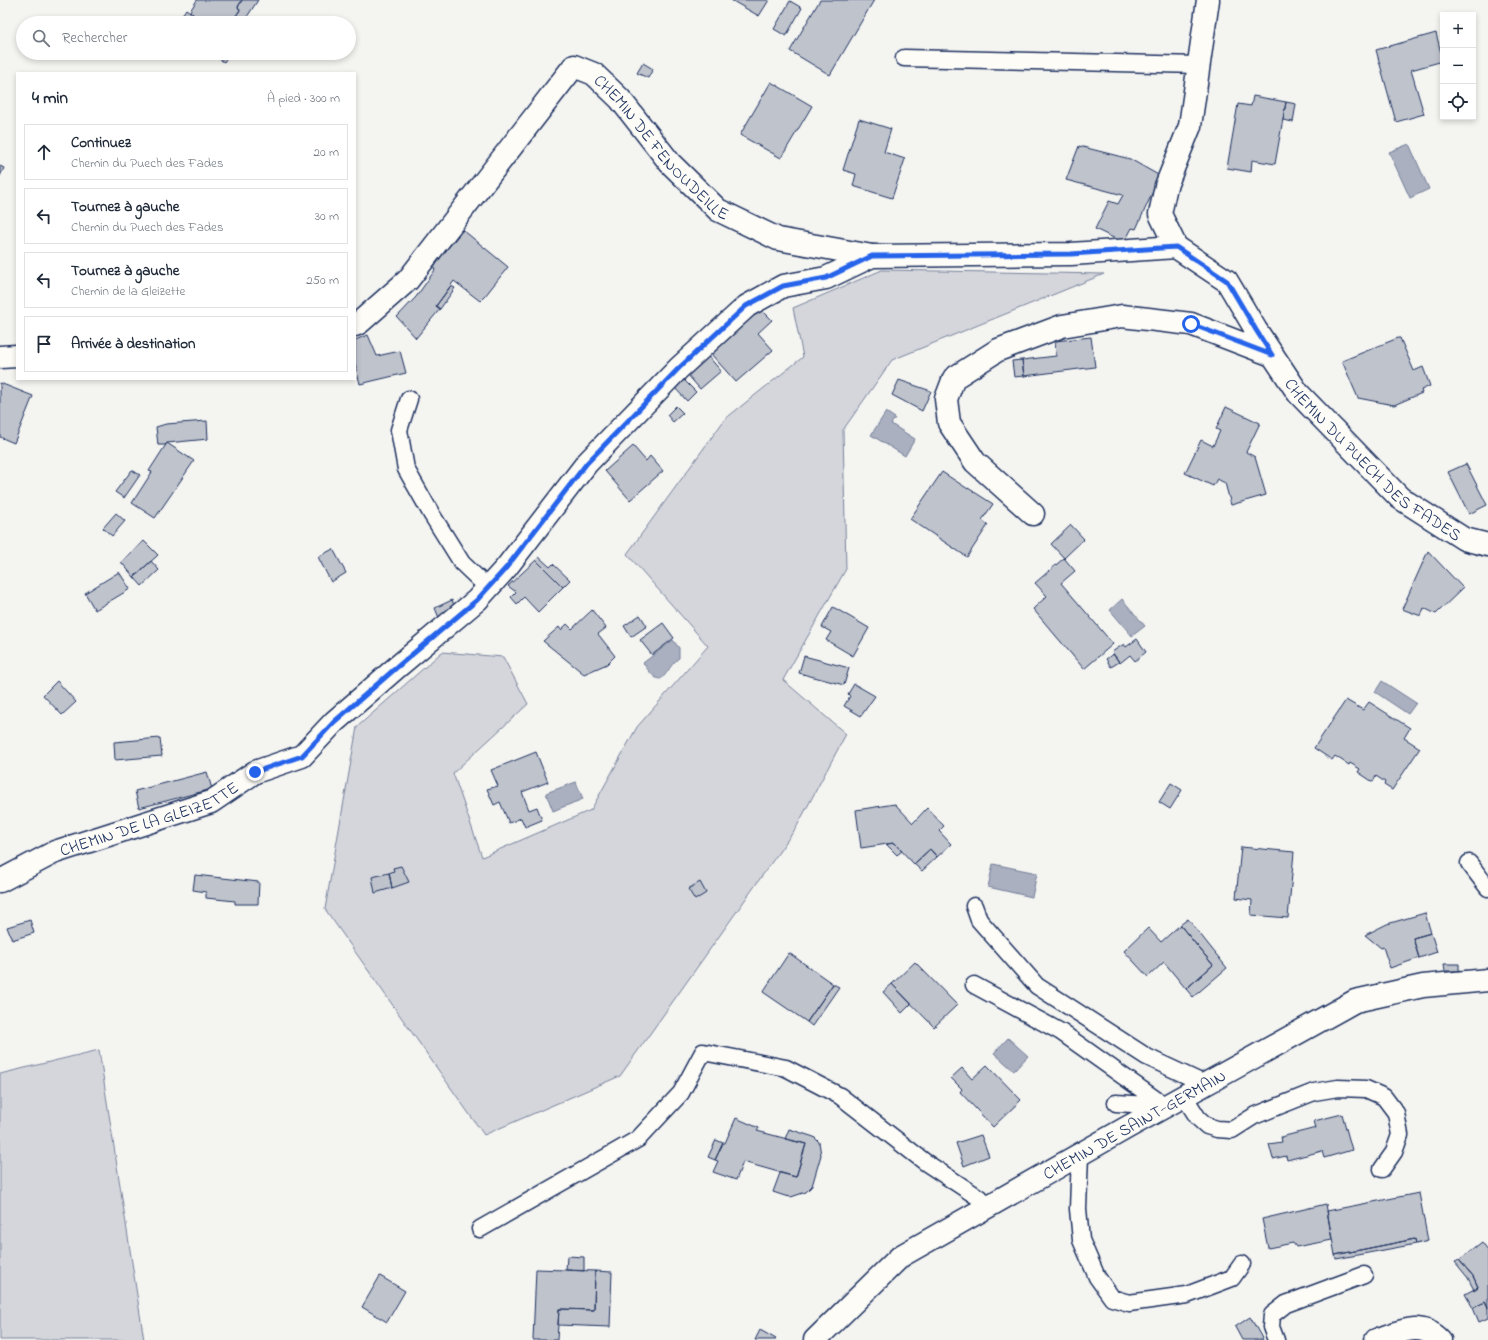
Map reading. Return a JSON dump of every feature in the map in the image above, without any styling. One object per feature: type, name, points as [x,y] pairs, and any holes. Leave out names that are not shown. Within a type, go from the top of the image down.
[{"type":"street","points":[[1176,247],[1160,214],[1166,186],[1190,126],[1208,0]]},
{"type":"street","name":"CHEMIN DE FENOUDEILLE","points":[[356,324],[408,280],[574,66],[594,74],[620,99],[670,163],[718,210],[778,239],[872,256]]},
{"type":"street","name":"CHEMIN DE LA GLEIZETTE","points":[[0,881],[55,852],[211,802],[255,772],[302,756],[334,722],[477,600],[506,568],[587,463],[679,368],[746,306],[783,286],[826,278],[872,256],[1071,254],[1176,247]]},
{"type":"street","name":"CHEMIN DU PUECH DES FADES","points":[[1176,247],[1227,281],[1256,330],[1298,393],[1400,498],[1464,539],[1488,545]]},
{"type":"street","points":[[1032,514],[975,462],[949,423],[946,399],[954,378],[998,350],[1062,326],[1122,316],[1191,324],[1272,355]]},
{"type":"street","points":[[0,357],[16,356]]},
{"type":"street","name":"CHEMIN DE SAINT-GERMAIN","points":[[814,1340],[901,1256],[1165,1106],[1355,1001],[1423,986],[1488,980]]},
{"type":"street","points":[[1376,1340],[1414,1328],[1433,1333],[1440,1340]]},
{"type":"lane","points":[[904,58],[1199,65]]},
{"type":"lane","points":[[409,399],[399,430],[406,469],[432,515],[462,563],[488,588]]},
{"type":"lane","points":[[1469,863],[1488,888]]},
{"type":"lane","points":[[974,906],[979,920],[1037,986],[1147,1057],[1205,1084]]},
{"type":"lane","points":[[974,984],[1061,1032],[1165,1106]]},
{"type":"lane","points":[[480,1229],[638,1139],[681,1093],[704,1052],[786,1068],[840,1096],[926,1162],[990,1205]]},
{"type":"lane","points":[[1184,1096],[1198,1118],[1207,1126],[1218,1129],[1232,1130],[1254,1116],[1314,1092],[1338,1088],[1366,1089],[1384,1097],[1396,1113],[1400,1135],[1394,1152],[1382,1169]]},
{"type":"lane","points":[[1116,1102],[1165,1106]]},
{"type":"lane","points":[[1080,1154],[1078,1209],[1080,1240],[1096,1277],[1112,1298],[1129,1304],[1186,1295],[1232,1278],[1242,1264]]},
{"type":"lane","points":[[1276,1340],[1271,1327],[1272,1315],[1286,1304],[1364,1275]]},
{"type":"shaded area","points":[[882,270],[1104,274],[892,360],[843,430],[846,569],[783,680],[846,734],[796,828],[620,1076],[484,1135],[325,909],[357,727],[442,652],[503,657],[528,704],[453,773],[482,857],[591,810],[637,727],[708,646],[627,554],[725,419],[803,357],[793,308]]},
{"type":"shaded area","points":[[99,1050],[144,1340],[0,1340],[0,1074]]},
{"type":"water","points":[[1409,144],[1429,189],[1410,198],[1389,152]]},
{"type":"water","points":[[886,412],[895,418],[891,424],[915,439],[905,456],[871,435]]},
{"type":"water","points":[[1122,599],[1145,626],[1132,636],[1110,610]]},
{"type":"water","points":[[673,640],[679,648],[679,658],[673,663],[663,677],[660,679],[656,678],[650,673],[643,663]]},
{"type":"water","points":[[1382,681],[1416,703],[1408,714],[1375,692]]},
{"type":"water","points":[[576,782],[583,799],[553,811],[546,793]]},
{"type":"water","points":[[993,864],[1037,873],[1032,897],[988,887]]},
{"type":"water","points":[[1008,1038],[1028,1056],[1014,1071],[994,1053]]},
{"type":"building","points":[[197,0],[242,0],[238,7],[240,10],[236,16],[192,16],[193,14],[190,11]]},
{"type":"building","points":[[242,0],[258,0],[248,16],[236,16],[240,10],[238,7]]},
{"type":"building","points":[[731,0],[769,0],[759,16]]},
{"type":"building","points":[[820,0],[874,0],[830,75],[790,51]]},
{"type":"building","points":[[790,1],[802,8],[786,36],[774,29]]},
{"type":"building","points":[[186,9],[193,14],[192,16],[182,16]]},
{"type":"building","points":[[1436,33],[1440,49],[1440,62],[1411,70],[1424,114],[1396,122],[1376,50]]},
{"type":"building","points":[[643,63],[653,69],[648,78],[637,73]]},
{"type":"building","points":[[771,82],[812,106],[781,158],[740,135]]},
{"type":"building","points":[[1253,96],[1286,102],[1275,164],[1252,160],[1251,172],[1227,168],[1238,104],[1251,106]]},
{"type":"building","points":[[1286,102],[1296,104],[1293,122],[1283,120]]},
{"type":"building","points":[[859,119],[891,129],[884,152],[905,159],[892,198],[853,186],[856,174],[843,170]]},
{"type":"building","points":[[1079,146],[1130,159],[1160,176],[1136,229],[1132,228],[1124,243],[1095,229],[1109,201],[1118,204],[1123,195],[1066,180]]},
{"type":"building","points":[[0,166],[4,168],[0,176]]},
{"type":"building","points":[[463,230],[508,267],[480,301],[454,281],[436,306],[440,309],[416,338],[397,317],[416,297],[435,270],[434,268],[442,255]]},
{"type":"building","points":[[451,286],[455,288],[440,309],[436,306]]},
{"type":"building","points":[[761,309],[772,320],[758,333],[773,350],[736,382],[711,354]]},
{"type":"building","points":[[368,335],[377,356],[400,351],[406,373],[360,384],[356,367],[356,340]]},
{"type":"building","points":[[1091,337],[1095,367],[1024,376],[1022,360],[1056,356],[1055,341]]},
{"type":"building","points":[[1400,338],[1414,371],[1423,367],[1430,386],[1421,390],[1422,393],[1394,405],[1358,398],[1342,361]]},
{"type":"building","points":[[708,356],[721,371],[700,389],[687,374]]},
{"type":"building","points":[[1022,360],[1024,376],[1014,377],[1012,361]]},
{"type":"building","points":[[683,379],[696,392],[687,401],[674,387]]},
{"type":"building","points":[[899,380],[931,391],[922,411],[892,395]]},
{"type":"building","points":[[0,383],[33,396],[14,443],[0,437]]},
{"type":"building","points":[[676,406],[683,413],[673,422],[667,415]]},
{"type":"building","points":[[1226,407],[1260,423],[1246,452],[1255,457],[1266,495],[1231,505],[1225,483],[1217,479],[1213,486],[1185,473],[1201,440],[1213,446],[1220,431],[1216,429]]},
{"type":"building","points":[[207,421],[208,439],[158,445],[156,427],[166,424]]},
{"type":"building","points":[[167,443],[194,461],[155,518],[132,503],[152,472],[149,471]]},
{"type":"building","points":[[633,446],[646,461],[650,456],[663,471],[630,500],[605,471]]},
{"type":"building","points":[[1466,464],[1487,505],[1469,514],[1448,472]]},
{"type":"building","points":[[132,470],[140,475],[124,498],[115,492]]},
{"type":"building","points":[[942,472],[993,504],[982,520],[988,525],[967,557],[910,519]]},
{"type":"building","points":[[116,513],[125,521],[112,536],[103,528]]},
{"type":"building","points":[[1071,525],[1084,539],[1064,558],[1051,544]]},
{"type":"building","points":[[144,541],[158,555],[134,577],[121,562]]},
{"type":"building","points":[[333,549],[346,573],[331,582],[318,557]]},
{"type":"building","points":[[1428,551],[1463,588],[1436,614],[1424,608],[1421,616],[1402,609]]},
{"type":"building","points":[[539,557],[550,567],[553,564],[570,580],[563,587],[536,560]]},
{"type":"building","points":[[1064,558],[1075,571],[1061,583],[1113,644],[1084,669],[1033,609],[1047,596],[1035,583]]},
{"type":"building","points":[[536,560],[563,587],[538,612],[524,597],[517,604],[511,597],[516,592],[508,586]]},
{"type":"building","points":[[151,561],[159,570],[142,586],[134,577]]},
{"type":"building","points":[[119,572],[130,589],[95,610],[85,593]]},
{"type":"building","points":[[452,600],[456,610],[439,618],[435,608]]},
{"type":"building","points":[[833,607],[869,628],[853,656],[826,640],[831,632],[822,627]]},
{"type":"building","points":[[592,610],[606,628],[598,634],[615,656],[607,664],[584,674],[543,641],[559,627],[561,630],[567,624],[572,629]]},
{"type":"building","points":[[640,615],[647,626],[631,637],[624,626]]},
{"type":"building","points":[[663,623],[674,638],[652,655],[640,640]]},
{"type":"building","points":[[1137,639],[1146,652],[1135,661],[1130,655],[1120,663],[1112,652],[1124,644],[1126,647]]},
{"type":"building","points":[[1113,654],[1119,662],[1111,667],[1106,659]]},
{"type":"building","points":[[804,656],[849,668],[844,685],[799,673]]},
{"type":"building","points":[[57,681],[76,702],[62,715],[43,695]]},
{"type":"building","points":[[854,684],[875,696],[861,716],[844,706],[850,696],[848,694]]},
{"type":"building","points":[[1346,700],[1363,710],[1369,702],[1410,728],[1404,738],[1420,748],[1392,790],[1384,785],[1385,782],[1376,776],[1373,782],[1358,772],[1360,769],[1350,763],[1349,765],[1335,756],[1332,760],[1314,748]]},
{"type":"building","points":[[160,738],[162,756],[115,760],[114,742]]},
{"type":"building","points":[[536,752],[548,782],[522,792],[529,810],[537,807],[542,820],[525,827],[521,818],[509,823],[500,802],[494,805],[487,789],[498,786],[491,770]]},
{"type":"building","points":[[207,772],[212,789],[139,808],[135,791]]},
{"type":"building","points":[[1171,783],[1182,790],[1170,809],[1159,802]]},
{"type":"building","points":[[895,804],[913,823],[927,808],[944,826],[939,831],[951,844],[937,857],[930,849],[914,864],[894,843],[861,848],[856,810]]},
{"type":"building","points":[[894,843],[902,851],[897,855],[886,844]]},
{"type":"building","points":[[1241,847],[1294,852],[1288,918],[1251,915],[1252,900],[1236,898]]},
{"type":"building","points":[[930,849],[937,857],[922,871],[914,864]]},
{"type":"building","points":[[401,866],[409,882],[392,888],[389,873],[394,871],[393,868]]},
{"type":"building","points":[[389,873],[392,888],[375,893],[372,877]]},
{"type":"building","points":[[195,875],[259,882],[258,904],[235,904],[235,901],[206,898],[206,892],[193,890]]},
{"type":"building","points":[[700,882],[706,893],[695,900],[688,889]]},
{"type":"building","points":[[1425,913],[1431,933],[1413,938],[1419,958],[1390,968],[1383,947],[1381,948],[1365,935],[1387,924]]},
{"type":"building","points":[[1188,919],[1227,968],[1193,997],[1186,989],[1213,965],[1180,925]]},
{"type":"building","points":[[30,920],[34,933],[12,940],[7,927]]},
{"type":"building","points":[[1180,925],[1213,965],[1186,989],[1164,962],[1148,977],[1124,951],[1148,928],[1161,942]]},
{"type":"building","points":[[1431,933],[1437,952],[1419,958],[1413,938]]},
{"type":"building","points":[[789,953],[833,984],[807,1022],[763,992]]},
{"type":"building","points":[[915,962],[957,1005],[934,1027],[892,984]]},
{"type":"building","points":[[1444,964],[1459,964],[1459,971],[1445,971]]},
{"type":"building","points":[[833,984],[839,987],[812,1026],[807,1022]]},
{"type":"building","points":[[892,984],[911,1004],[902,1013],[883,992]]},
{"type":"building","points":[[987,1065],[1021,1100],[993,1127],[960,1092],[962,1089],[951,1078],[962,1068],[972,1079]]},
{"type":"building","points":[[1342,1114],[1352,1150],[1324,1158],[1322,1151],[1287,1160],[1286,1156],[1273,1159],[1269,1144],[1282,1142],[1281,1137],[1316,1128],[1314,1121]]},
{"type":"building","points":[[736,1118],[759,1128],[757,1131],[806,1144],[796,1177],[743,1162],[736,1180],[713,1172],[718,1161],[715,1160],[723,1143],[725,1143]]},
{"type":"building","points":[[789,1129],[814,1137],[819,1142],[821,1155],[812,1186],[806,1192],[791,1197],[773,1192],[780,1173],[796,1177],[806,1144],[785,1139]]},
{"type":"building","points":[[981,1135],[989,1156],[964,1166],[956,1143]]},
{"type":"building","points":[[716,1140],[723,1143],[715,1160],[708,1157]]},
{"type":"building","points":[[1419,1193],[1428,1241],[1416,1244],[1415,1239],[1335,1255],[1327,1211]]},
{"type":"building","points":[[1326,1204],[1332,1240],[1296,1247],[1293,1243],[1268,1248],[1262,1219]]},
{"type":"building","points":[[1415,1239],[1416,1244],[1336,1259],[1335,1255]]},
{"type":"building","points":[[1482,1242],[1488,1250],[1488,1308],[1485,1302],[1473,1308],[1465,1294],[1478,1287],[1473,1276],[1459,1260]]},
{"type":"building","points":[[567,1256],[584,1257],[584,1271],[566,1270]]},
{"type":"building","points":[[1459,1260],[1473,1276],[1478,1287],[1474,1290],[1468,1278],[1455,1262]]},
{"type":"building","points":[[536,1269],[595,1271],[594,1310],[559,1309],[557,1340],[533,1340]]},
{"type":"building","points":[[595,1271],[612,1272],[610,1327],[558,1325],[559,1309],[594,1310]]},
{"type":"building","points":[[380,1276],[405,1291],[387,1322],[362,1307]]},
{"type":"building","points":[[1485,1302],[1488,1308],[1488,1318],[1479,1322],[1473,1308]]},
{"type":"building","points":[[1250,1317],[1263,1340],[1242,1340],[1235,1327]]},
{"type":"building","points":[[760,1330],[776,1339],[776,1340],[755,1340]]},
{"type":"route","points":[[255,772],[302,756],[334,722],[477,600],[506,568],[587,463],[679,368],[746,306],[783,286],[826,278],[872,256],[1071,254],[1176,247],[1227,281],[1272,355],[1191,324]]}]
